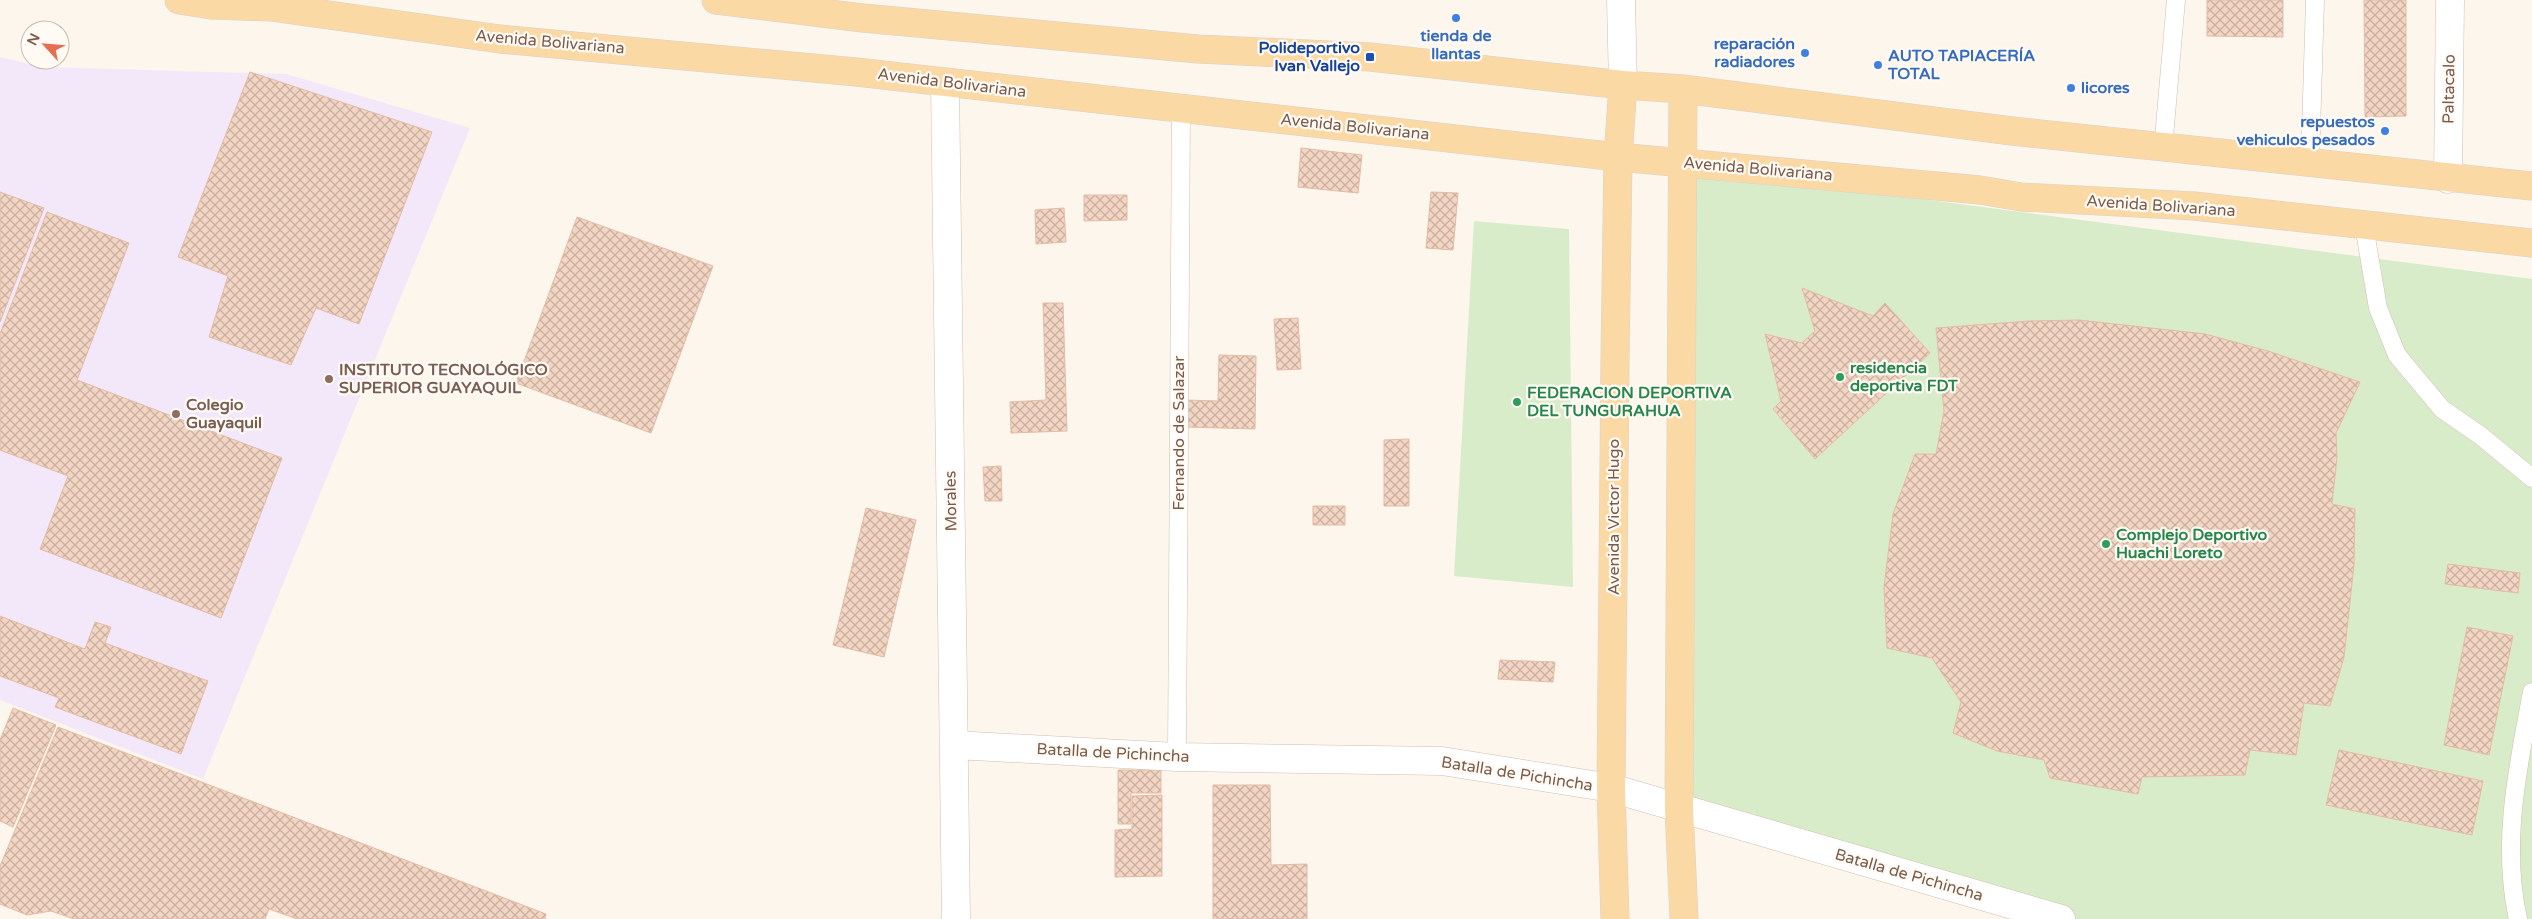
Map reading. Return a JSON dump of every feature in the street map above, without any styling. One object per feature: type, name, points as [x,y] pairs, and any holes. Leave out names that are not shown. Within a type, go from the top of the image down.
[{"type":"main road","name":"Avenida Bolivariana","points":[[179,0],[211,5],[270,7],[500,39],[684,54],[1181,109],[1372,128],[1618,157],[1980,190],[2021,197],[2194,206],[2532,243]]},
{"type":"main road","points":[[716,0],[863,18],[1198,49],[1370,57],[1624,85],[1683,88],[2163,149],[2532,186]]},
{"type":"main road","name":"Avenida Victor Hugo","points":[[1615,919],[1611,788],[1618,157],[1624,85]]},
{"type":"main road","points":[[1683,88],[1679,810],[1684,919]]},
{"type":"street","points":[[1621,0],[1624,85]]},
{"type":"street","name":"Paltacalo","points":[[2448,179],[2450,0]]},
{"type":"street","name":"Morales","points":[[945,83],[956,919]]},
{"type":"street","name":"Batalla de Pichincha","points":[[955,745],[1177,757],[1442,761],[1611,788],[1679,810],[2061,919]]},
{"type":"lane","points":[[2163,149],[2176,0]]},
{"type":"lane","points":[[2310,164],[2315,0]]},
{"type":"lane","name":"Fernando de Salazar","points":[[1177,757],[1181,109]]},
{"type":"lane","points":[[2364,226],[2378,308],[2397,356],[2442,409],[2481,436],[2532,478]]},
{"type":"lane","points":[[2518,919],[2514,902],[2510,853],[2513,795],[2532,692]]},
{"type":"shaded area","name":"Colegio Guayaquil","points":[[0,57],[20,62],[20,70],[70,70],[70,68],[286,74],[470,128],[203,779],[0,700]]},
{"type":"green space","name":"Complejo Deportivo Huachi Loreto","points":[[1684,168],[2532,279],[2532,919],[2061,919],[1679,809]]},
{"type":"green space","name":"FEDERACION DEPORTIVA DEL TUNGURAHUA","points":[[1474,221],[1569,229],[1573,587],[1454,576]]},
{"type":"building","points":[[2207,0],[2283,0],[2283,37],[2207,36]]},
{"type":"building","points":[[2364,0],[2406,0],[2406,116],[2365,117]]},
{"type":"building","points":[[250,72],[432,132],[359,324],[316,308],[291,365],[209,337],[228,276],[178,257]]},
{"type":"building","points":[[1301,148],[1362,155],[1358,193],[1298,187]]},
{"type":"building","points":[[0,192],[44,208],[0,322]]},
{"type":"building","points":[[1431,192],[1458,193],[1453,250],[1426,248]]},
{"type":"building","points":[[1084,195],[1127,195],[1127,220],[1084,221]]},
{"type":"building","points":[[1064,208],[1066,242],[1036,244],[1035,210]]},
{"type":"building","points":[[47,212],[129,243],[77,380],[282,458],[221,618],[40,549],[68,476],[0,450],[0,334]]},
{"type":"building","points":[[577,217],[713,266],[651,433],[516,383]]},
{"type":"building","name":"residencia deportiva FDT","points":[[1802,288],[1873,316],[1885,303],[1930,353],[1815,459],[1773,409],[1781,401],[1765,334],[1802,343],[1815,331]]},
{"type":"building","points":[[1043,303],[1063,303],[1067,431],[1011,433],[1010,402],[1046,400]]},
{"type":"building","points":[[1298,318],[1301,369],[1277,370],[1274,319]]},
{"type":"building","points":[[2079,320],[2205,334],[2268,351],[2360,382],[2336,433],[2337,458],[2332,504],[2355,509],[2354,565],[2344,657],[2330,706],[2304,703],[2296,755],[2250,750],[2245,775],[2142,777],[2138,794],[2050,778],[2044,760],[1997,751],[1953,733],[1961,702],[1932,658],[1887,648],[1884,587],[1893,514],[1915,454],[1936,454],[1944,411],[1936,328],[2029,321]]},
{"type":"building","points":[[1219,355],[1256,356],[1255,429],[1185,427],[1186,400],[1218,401]]},
{"type":"building","points":[[1409,439],[1409,506],[1384,506],[1384,440]]},
{"type":"building","points":[[1001,466],[1002,501],[985,501],[983,467]]},
{"type":"building","points":[[1313,506],[1345,506],[1345,525],[1313,525]]},
{"type":"building","points":[[866,508],[916,520],[884,657],[833,645]]},
{"type":"building","points":[[2448,564],[2520,573],[2518,593],[2445,584]]},
{"type":"building","points":[[0,616],[85,649],[95,622],[111,627],[105,643],[208,681],[181,754],[55,707],[59,698],[0,676]]},
{"type":"building","points":[[2467,627],[2513,636],[2489,755],[2444,745]]},
{"type":"building","points":[[1500,660],[1555,662],[1553,682],[1498,679]]},
{"type":"building","points":[[13,708],[56,725],[13,827],[0,821],[0,740]]},
{"type":"building","points":[[58,727],[546,914],[545,919],[297,919],[269,909],[265,919],[74,919],[51,911],[27,915],[0,904],[0,866]]},
{"type":"building","points":[[2339,750],[2483,781],[2472,835],[2326,805]]},
{"type":"building","points":[[1118,770],[1161,770],[1161,793],[1131,793],[1131,824],[1118,824]]},
{"type":"building","points":[[1213,785],[1270,785],[1271,865],[1307,864],[1307,919],[1213,919]]},
{"type":"building","points":[[1162,795],[1162,876],[1115,877],[1115,830],[1132,829],[1132,796]]},
{"type":"place","name":"tienda de llantas","points":[[1456,18]]},
{"type":"place","name":"reparación radiadores","points":[[1805,53]]},
{"type":"place","name":"Polideportivo Ivan Vallejo","points":[[1370,57]]},
{"type":"place","name":"AUTO TAPIACERÍA TOTAL","points":[[1878,65]]},
{"type":"place","name":"licores","points":[[2071,88]]},
{"type":"place","name":"repuestos vehiculos pesados","points":[[2385,131]]},
{"type":"place","name":"residencia deportiva FDT","points":[[1840,377]]},
{"type":"place","name":"INSTITUTO TECNOLÓGICO SUPERIOR GUAYAQUIL","points":[[329,379]]},
{"type":"place","name":"FEDERACION DEPORTIVA DEL TUNGURAHUA","points":[[1517,402]]},
{"type":"place","name":"Colegio Guayaquil","points":[[176,414]]},
{"type":"place","name":"Complejo Deportivo Huachi Loreto","points":[[2106,544]]}]
